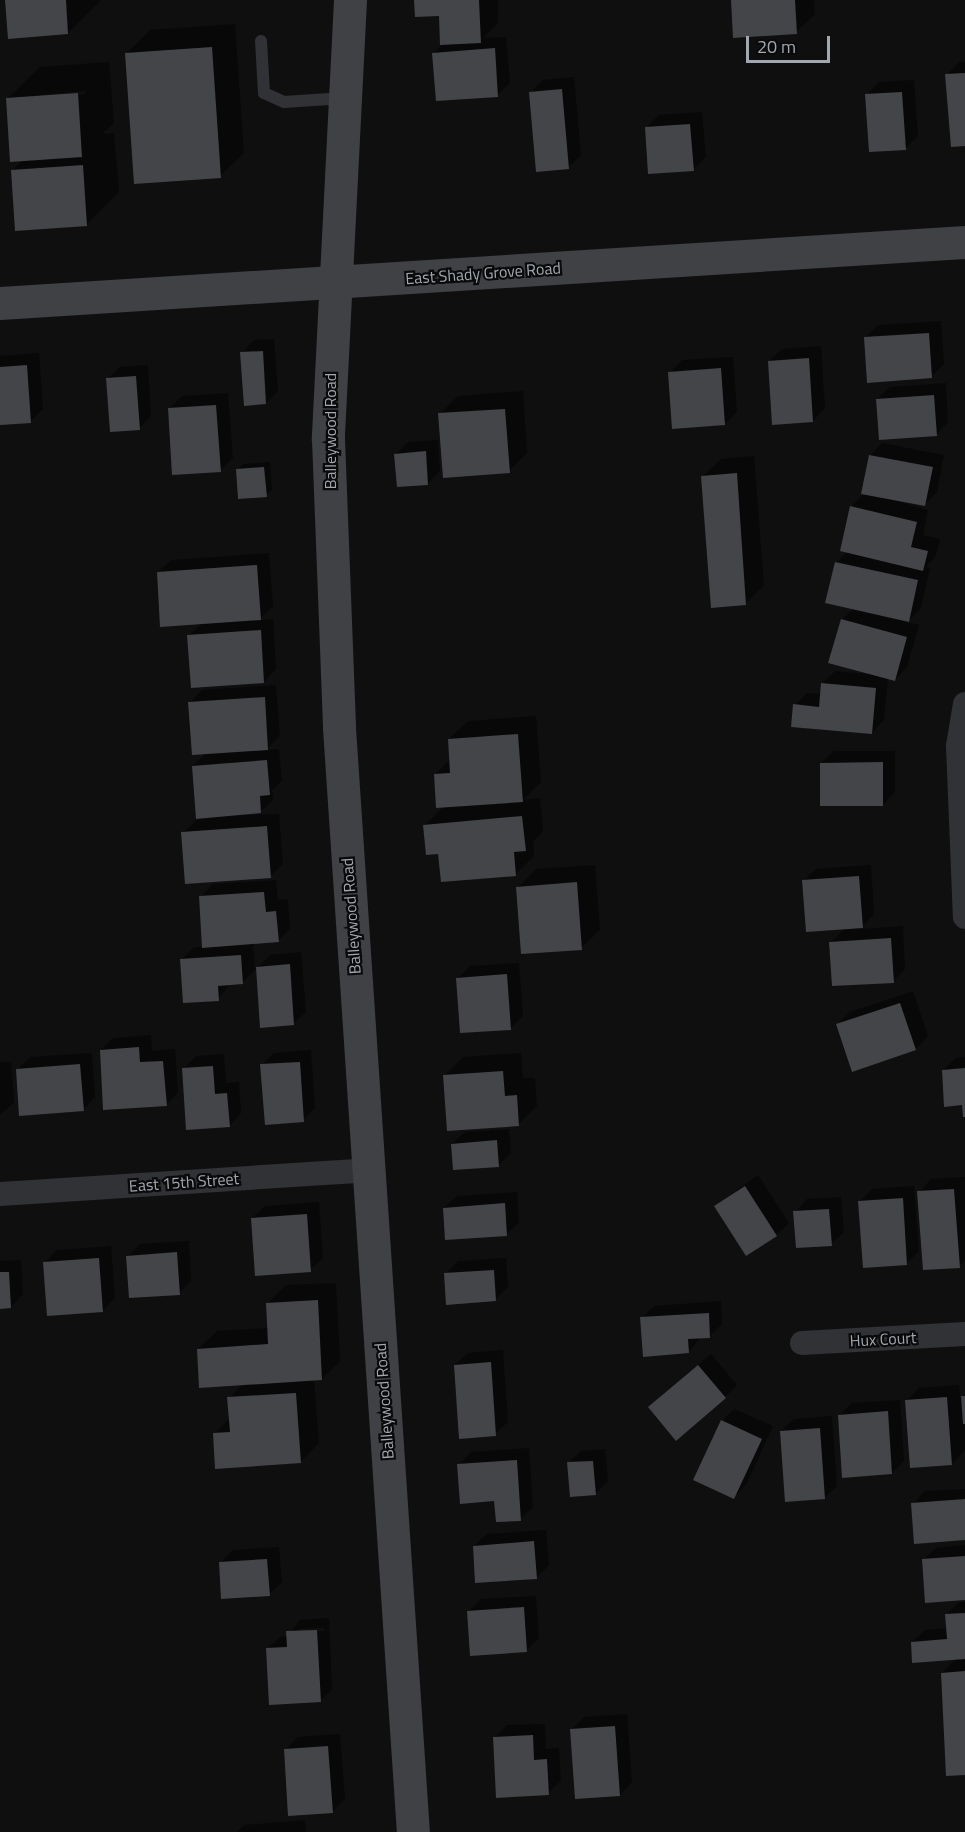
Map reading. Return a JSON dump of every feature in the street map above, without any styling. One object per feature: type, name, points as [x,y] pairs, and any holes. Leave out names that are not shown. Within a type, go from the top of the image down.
[{"type":"street","name":"Balleywood Road","points":[[350,0],[348,98],[328,439],[339,728],[413,1832]]},
{"type":"street","name":"East Shady Grove Road","points":[[0,303],[965,242]]},
{"type":"street","points":[[965,704],[958,746],[965,917]]},
{"type":"street","name":"East 15th Street","points":[[0,1194],[368,1170]]},
{"type":"street","name":"Hux Court","points":[[802,1343],[965,1334]]},
{"type":"lane","points":[[261,41],[264,93],[284,102],[348,98]]},
{"type":"building","points":[[5,0],[66,0],[68,34],[8,39]]},
{"type":"building","points":[[414,0],[479,0],[481,43],[440,45],[439,16],[415,17]]},
{"type":"building","points":[[731,0],[795,0],[797,34],[733,38]]},
{"type":"building","points":[[212,47],[221,178],[134,184],[125,53]]},
{"type":"building","points":[[495,48],[498,97],[436,101],[432,53]]},
{"type":"building","points":[[965,73],[965,146],[951,147],[945,74]]},
{"type":"building","points":[[562,89],[569,169],[536,172],[529,92]]},
{"type":"building","points":[[902,92],[906,150],[869,152],[865,94]]},
{"type":"building","points":[[78,93],[82,157],[10,162],[6,98]]},
{"type":"building","points":[[690,124],[694,171],[648,174],[645,127]]},
{"type":"building","points":[[83,165],[87,226],[15,231],[11,170]]},
{"type":"building","points":[[929,333],[932,378],[867,383],[864,337]]},
{"type":"building","points":[[263,351],[266,404],[244,406],[240,352]]},
{"type":"building","points":[[809,358],[813,422],[772,425],[768,361]]},
{"type":"building","points":[[27,365],[31,423],[0,425],[0,367]]},
{"type":"building","points":[[721,368],[725,425],[672,429],[668,372]]},
{"type":"building","points":[[136,376],[140,430],[110,432],[106,378]]},
{"type":"building","points":[[934,395],[937,436],[879,440],[876,399]]},
{"type":"building","points":[[216,405],[221,472],[172,475],[168,408]]},
{"type":"building","points":[[505,409],[510,473],[443,478],[438,413]]},
{"type":"building","points":[[426,451],[428,485],[397,487],[394,454]]},
{"type":"building","points":[[869,455],[933,467],[925,506],[861,494]]},
{"type":"building","points":[[264,467],[267,497],[238,499],[236,469]]},
{"type":"building","points":[[737,473],[746,605],[711,608],[701,476]]},
{"type":"building","points":[[850,506],[917,522],[911,547],[928,551],[923,571],[840,551]]},
{"type":"building","points":[[835,562],[918,580],[909,622],[825,603]]},
{"type":"building","points":[[257,565],[261,620],[160,627],[157,572]]},
{"type":"building","points":[[841,619],[907,637],[895,681],[828,663]]},
{"type":"building","points":[[261,630],[264,683],[191,688],[187,635]]},
{"type":"building","points":[[821,683],[876,688],[872,734],[791,727],[793,704],[819,707]]},
{"type":"building","points":[[265,697],[268,750],[192,755],[188,702]]},
{"type":"building","points":[[518,734],[523,802],[436,808],[434,774],[450,773],[448,739]]},
{"type":"building","points":[[267,760],[270,795],[260,796],[261,813],[196,819],[192,766]]},
{"type":"building","points":[[883,762],[883,806],[820,806],[820,763]]},
{"type":"building","points":[[522,816],[526,851],[514,852],[516,876],[441,882],[438,854],[426,855],[423,825]]},
{"type":"building","points":[[267,826],[271,878],[185,884],[181,832]]},
{"type":"building","points":[[859,876],[863,928],[806,932],[802,880]]},
{"type":"building","points":[[577,882],[582,950],[521,954],[516,887]]},
{"type":"building","points":[[264,892],[266,912],[276,911],[279,942],[202,948],[199,896]]},
{"type":"building","points":[[891,938],[894,983],[832,986],[829,942]]},
{"type":"building","points":[[241,955],[243,984],[218,986],[219,1001],[183,1003],[180,959]]},
{"type":"building","points":[[290,964],[294,1025],[260,1028],[256,967]]},
{"type":"building","points":[[507,974],[511,1030],[460,1033],[456,978]]},
{"type":"building","points":[[900,1003],[916,1050],[852,1072],[836,1024]]},
{"type":"building","points":[[139,1047],[140,1062],[163,1061],[167,1106],[103,1110],[100,1050]]},
{"type":"building","points":[[300,1062],[304,1122],[265,1125],[260,1064]]},
{"type":"building","points":[[80,1064],[84,1111],[19,1116],[16,1069]]},
{"type":"building","points":[[213,1066],[215,1094],[227,1093],[230,1127],[186,1130],[182,1068]]},
{"type":"building","points":[[965,1068],[965,1117],[963,1117],[962,1105],[944,1107],[942,1070]]},
{"type":"building","points":[[503,1071],[505,1096],[517,1095],[519,1126],[447,1131],[443,1075]]},
{"type":"building","points":[[497,1140],[499,1167],[453,1170],[451,1144]]},
{"type":"building","points":[[745,1186],[777,1236],[746,1256],[714,1206]]},
{"type":"building","points":[[954,1189],[960,1268],[923,1270],[917,1191]]},
{"type":"building","points":[[903,1198],[907,1265],[863,1268],[858,1201]]},
{"type":"building","points":[[505,1203],[507,1236],[445,1240],[443,1208]]},
{"type":"building","points":[[829,1209],[832,1246],[796,1248],[793,1211]]},
{"type":"building","points":[[307,1214],[311,1272],[255,1276],[251,1218]]},
{"type":"building","points":[[177,1252],[180,1295],[129,1298],[126,1256]]},
{"type":"building","points":[[99,1258],[103,1312],[47,1316],[43,1262]]},
{"type":"building","points":[[494,1270],[496,1301],[446,1305],[444,1273]]},
{"type":"building","points":[[0,1272],[9,1272],[11,1308],[0,1309]]},
{"type":"building","points":[[318,1300],[322,1380],[199,1388],[197,1349],[268,1344],[266,1303]]},
{"type":"building","points":[[709,1313],[710,1338],[688,1339],[689,1353],[643,1357],[640,1317]]},
{"type":"building","points":[[491,1362],[496,1436],[459,1439],[454,1365]]},
{"type":"building","points":[[698,1365],[726,1398],[676,1441],[648,1407]]},
{"type":"building","points":[[296,1393],[301,1463],[215,1469],[213,1433],[230,1432],[227,1397]]},
{"type":"building","points":[[961,1396],[965,1396],[965,1424],[963,1424]]},
{"type":"building","points":[[947,1397],[952,1465],[910,1468],[905,1400]]},
{"type":"building","points":[[888,1411],[892,1474],[842,1478],[838,1415]]},
{"type":"building","points":[[721,1420],[762,1439],[734,1499],[693,1480]]},
{"type":"building","points":[[820,1428],[825,1499],[785,1502],[780,1431]]},
{"type":"building","points":[[517,1460],[521,1521],[496,1522],[494,1501],[460,1504],[457,1464]]},
{"type":"building","points":[[593,1461],[596,1495],[570,1497],[567,1462]]},
{"type":"building","points":[[965,1499],[965,1540],[914,1544],[911,1503]]},
{"type":"building","points":[[534,1541],[537,1579],[475,1583],[473,1546]]},
{"type":"building","points":[[965,1556],[965,1600],[925,1603],[922,1559]]},
{"type":"building","points":[[267,1559],[270,1596],[221,1599],[219,1562]]},
{"type":"building","points":[[524,1607],[527,1652],[470,1656],[467,1611]]},
{"type":"building","points":[[965,1613],[965,1659],[912,1663],[911,1642],[947,1639],[945,1614]]},
{"type":"building","points":[[317,1630],[321,1702],[269,1705],[266,1648],[287,1647],[286,1631]]},
{"type":"building","points":[[965,1671],[965,1775],[946,1776],[941,1673]]},
{"type":"building","points":[[615,1726],[620,1796],[575,1799],[570,1729]]},
{"type":"building","points":[[533,1735],[534,1760],[547,1759],[549,1795],[496,1798],[493,1737]]},
{"type":"building","points":[[328,1746],[333,1813],[288,1816],[284,1749]]}]
